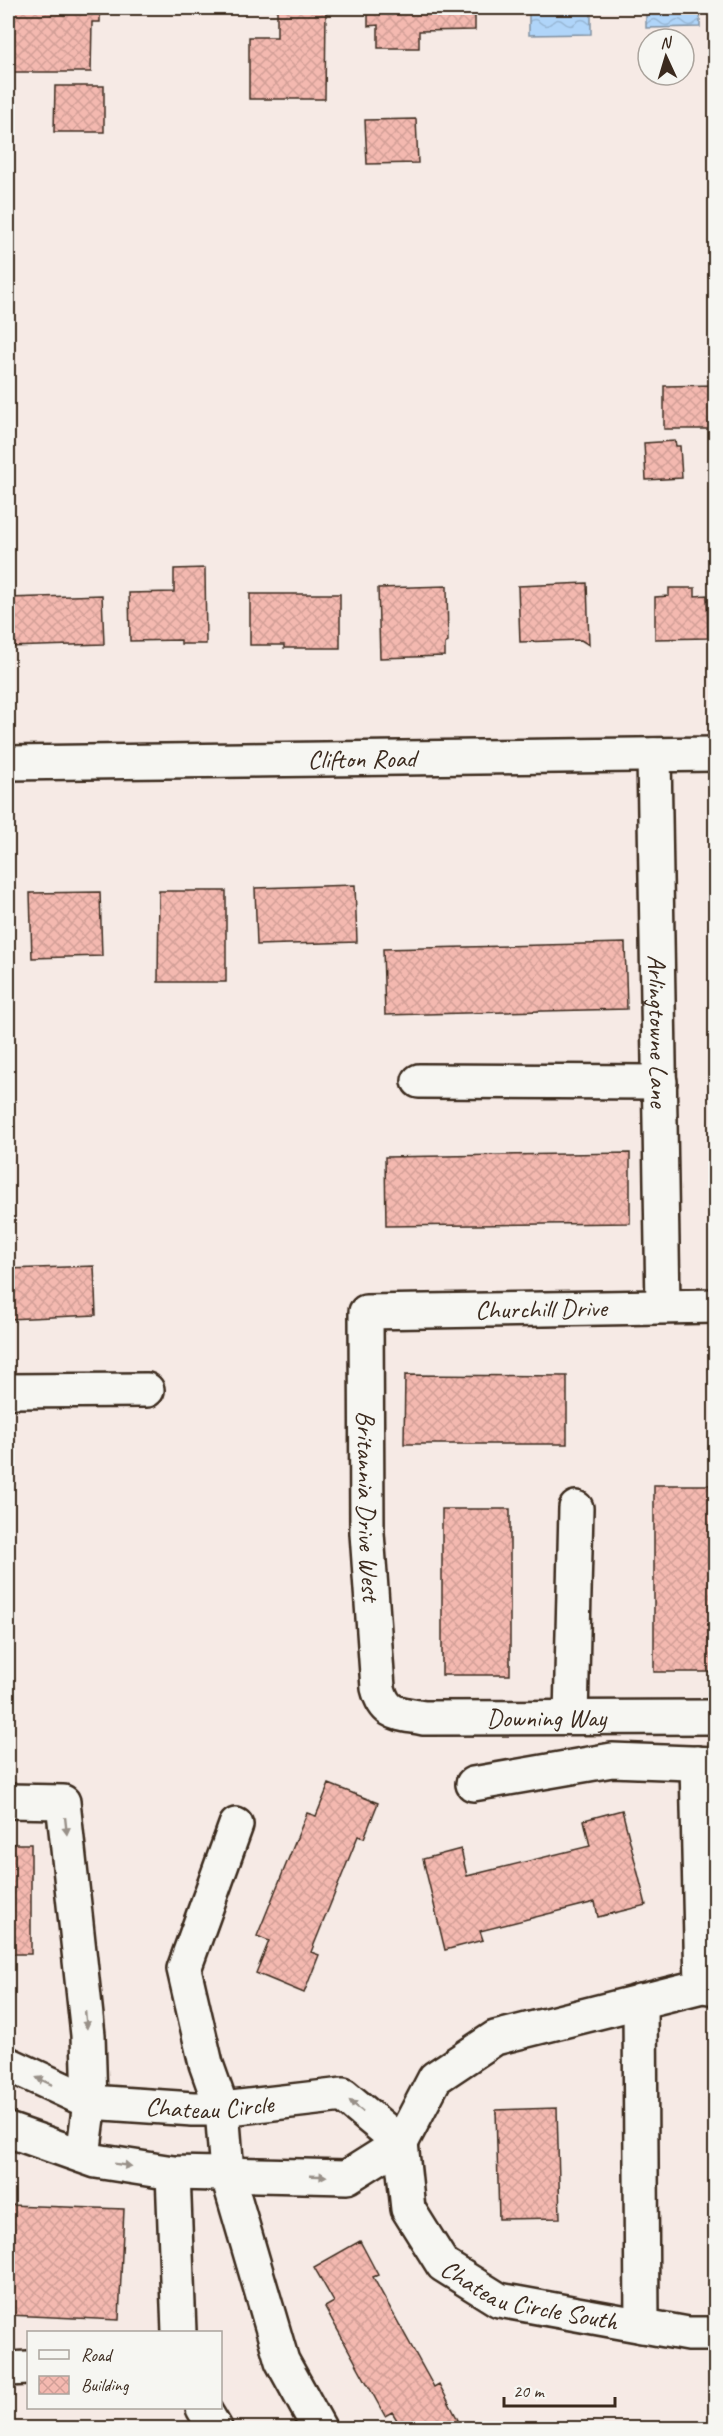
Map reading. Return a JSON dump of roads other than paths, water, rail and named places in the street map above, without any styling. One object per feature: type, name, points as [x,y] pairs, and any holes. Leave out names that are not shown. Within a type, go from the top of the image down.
[{"type":"street","name":"Clifton Road","points":[[8,763],[716,754]]},
{"type":"street","name":"Arlingtowne Lane","points":[[654,755],[663,1306]]},
{"type":"street","points":[[418,1081],[660,1082]]},
{"type":"street","name":"Churchill Drive","points":[[366,1312],[716,1306]]},
{"type":"street","name":"Britannia Drive West","points":[[366,1312],[367,1533],[378,1688],[381,1701]]},
{"type":"street","points":[[8,1391],[147,1390]]},
{"type":"street","points":[[571,1717],[576,1508]]},
{"type":"street","name":"Downing Way","points":[[381,1701],[390,1712],[424,1718],[716,1717]]},
{"type":"street","points":[[8,2130],[96,2161],[172,2173],[347,2177],[401,2143],[435,2078],[495,2038],[640,2001],[709,1987],[706,1763],[612,1760],[473,1784]]},
{"type":"street","points":[[8,1801],[63,1802],[88,2035],[90,2102],[83,2156]]},
{"type":"street","points":[[236,1826],[184,1969],[206,2064],[222,2109],[227,2173],[282,2361],[319,2428]]},
{"type":"street","points":[[640,2001],[642,2326]]},
{"type":"street","name":"Chateau Circle","points":[[8,2064],[90,2102],[222,2109],[343,2095],[401,2143]]},
{"type":"street","name":"Chateau Circle South","points":[[401,2143],[408,2209],[443,2265],[499,2300],[688,2334],[716,2334]]},
{"type":"street","points":[[172,2173],[179,2331]]},
{"type":"street","points":[[8,2369],[27,2368]]},
{"type":"street","points":[[204,2409],[215,2428]]},
{"type":"water","points":[[529,8],[591,8],[591,34],[529,35]]},
{"type":"water","points":[[646,8],[700,8],[700,27],[646,27]]}]
